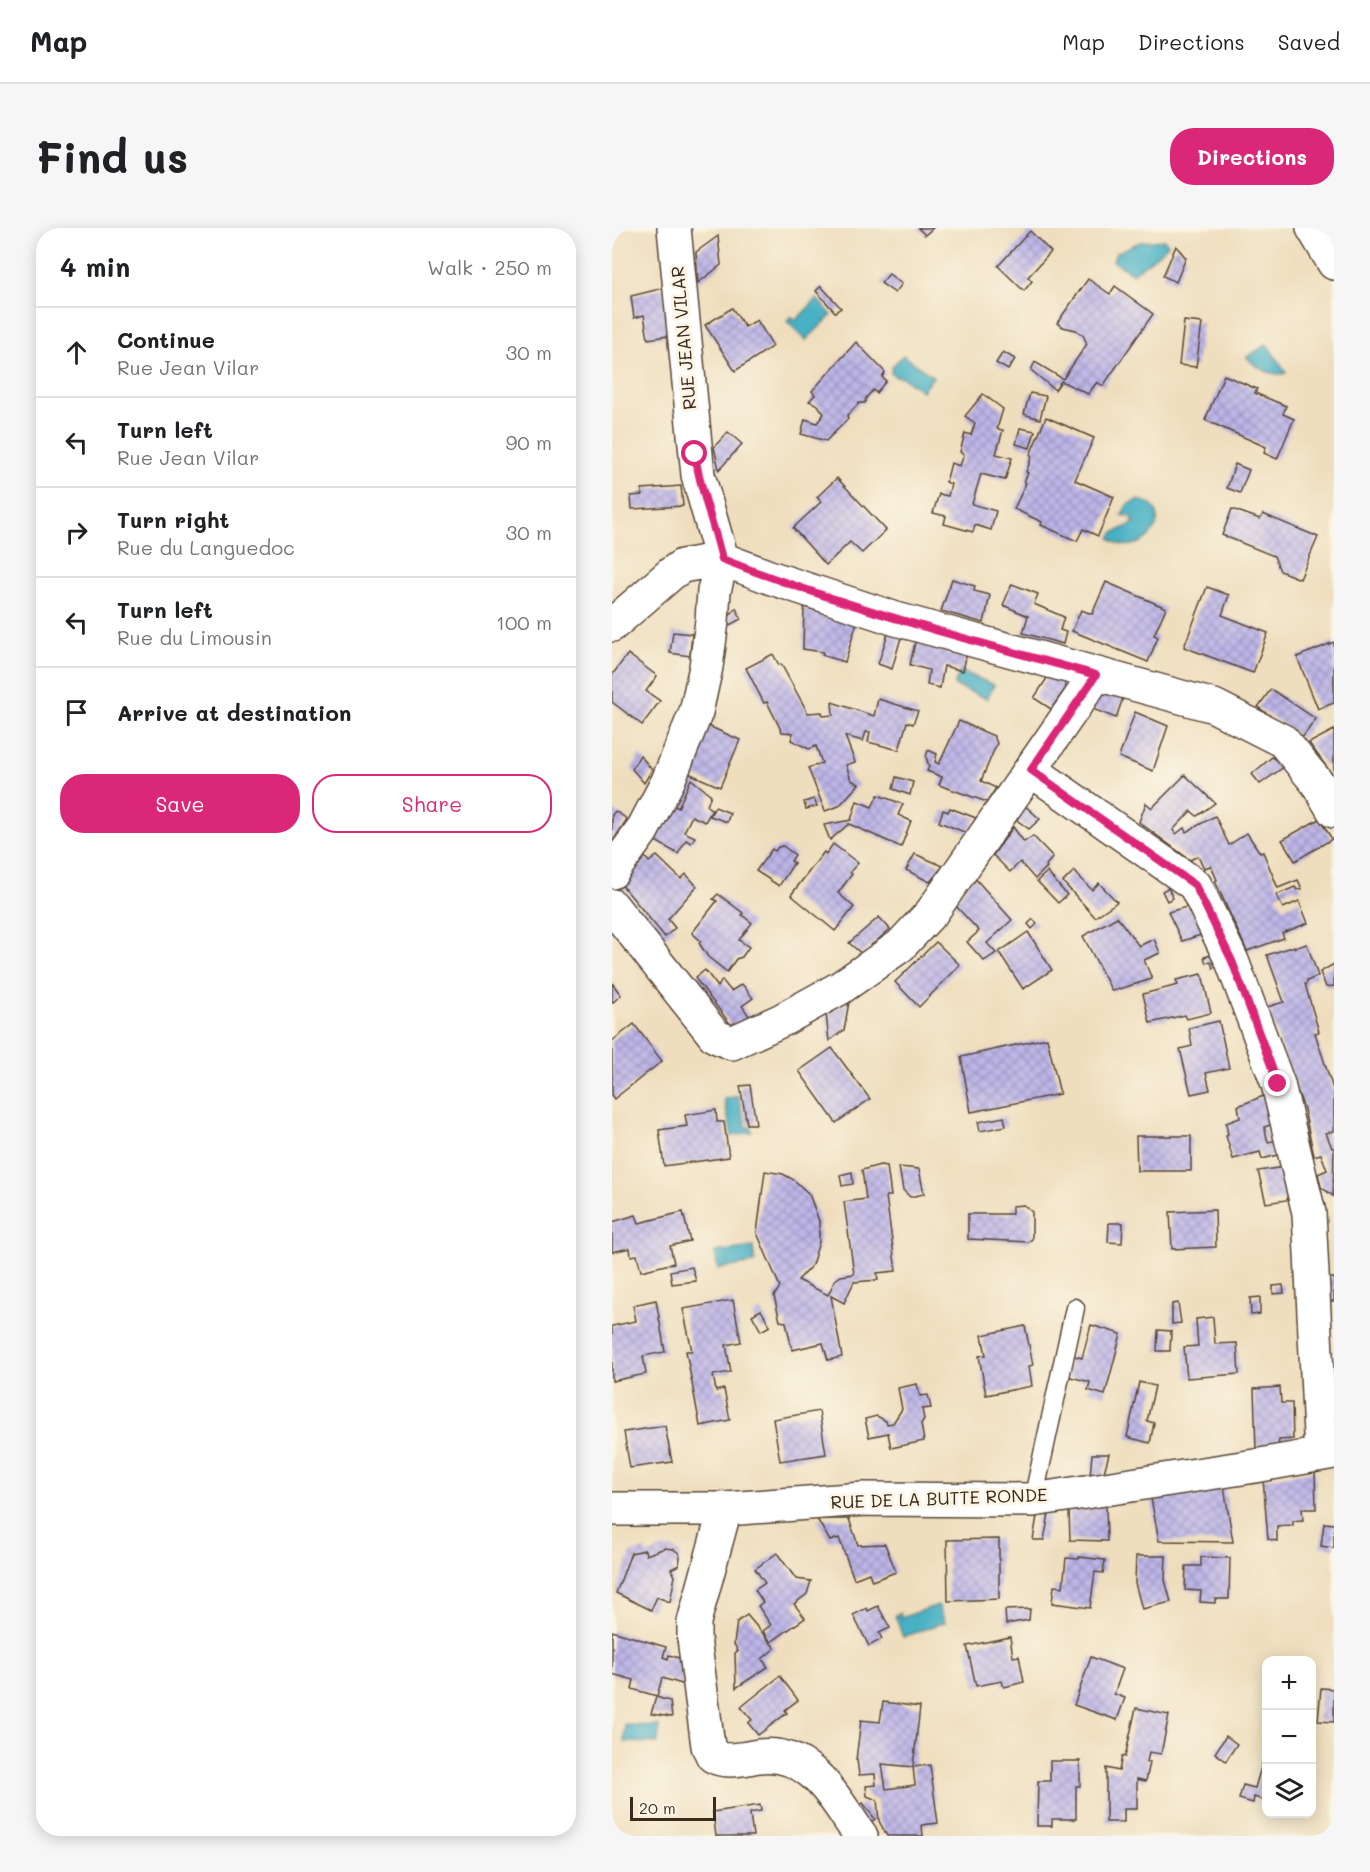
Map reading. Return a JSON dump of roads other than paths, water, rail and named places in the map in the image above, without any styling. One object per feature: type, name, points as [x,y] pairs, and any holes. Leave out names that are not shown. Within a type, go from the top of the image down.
[{"type":"street","name":"RUE JEAN VILAR","points":[[674,228],[698,475],[722,559]]},
{"type":"street","points":[[1313,228],[1334,263]]},
{"type":"street","points":[[612,625],[682,566],[722,559],[896,619],[1214,706],[1283,741],[1318,784],[1334,811]]},
{"type":"street","points":[[612,872],[642,831],[668,781],[696,712],[707,656],[714,591],[722,559]]},
{"type":"street","points":[[612,906],[715,1036],[732,1043],[782,1020],[840,988],[900,946],[932,912],[1096,675]]},
{"type":"street","points":[[1031,770],[1195,885],[1232,961],[1278,1084],[1321,1211],[1328,1453]]},
{"type":"street","name":"RUE DE LA BUTTE RONDE","points":[[612,1509],[725,1509],[864,1499],[1033,1500],[1328,1453]]},
{"type":"street","points":[[725,1509],[694,1622],[708,1746],[713,1756],[723,1760],[771,1755],[787,1757],[800,1764],[821,1781],[861,1836]]},
{"type":"lane","points":[[1033,1500],[1075,1308]]},
{"type":"water","points":[[1164,240],[1168,244],[1166,247],[1133,274],[1113,261],[1116,253],[1140,242]]},
{"type":"water","points":[[817,299],[832,315],[806,340],[787,321],[791,316],[796,320]]},
{"type":"water","points":[[1267,344],[1286,373],[1275,374],[1264,370],[1247,357]]},
{"type":"water","points":[[903,355],[933,377],[922,391],[902,377],[891,373],[892,367]]},
{"type":"water","points":[[1137,500],[1149,503],[1156,512],[1157,520],[1154,529],[1140,543],[1120,544],[1110,538],[1113,533],[1135,523],[1131,520],[1132,517],[1122,515],[1127,505]]},
{"type":"water","points":[[960,671],[994,685],[987,699],[954,685]]},
{"type":"water","points":[[738,1096],[746,1127],[751,1127],[752,1132],[732,1136],[724,1099]]},
{"type":"water","points":[[753,1247],[755,1263],[718,1269],[715,1252]]},
{"type":"water","points":[[938,1605],[945,1622],[903,1637],[895,1615],[900,1613],[901,1618]]},
{"type":"water","points":[[625,1725],[659,1726],[658,1743],[624,1742]]}]
